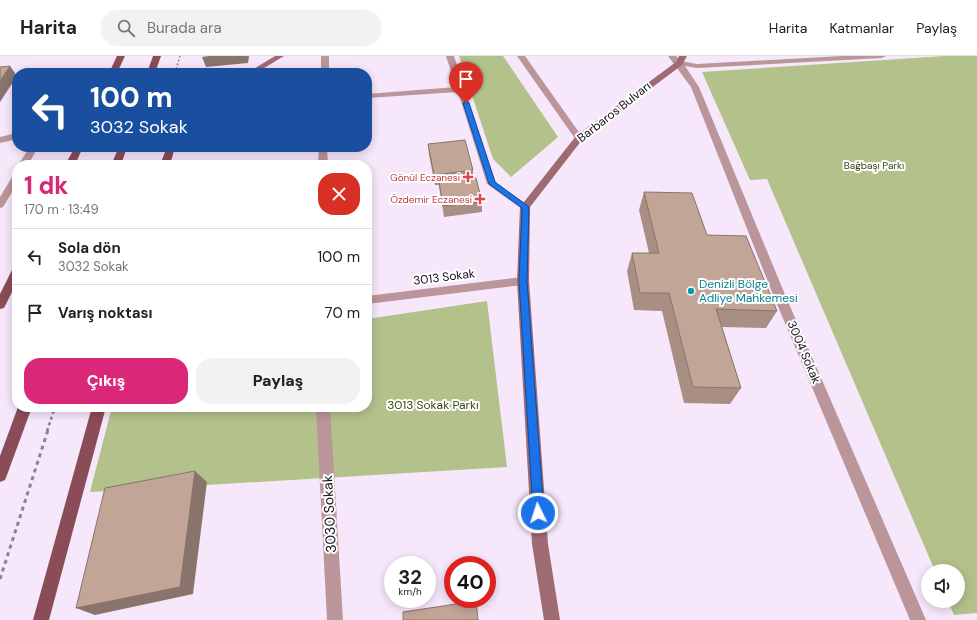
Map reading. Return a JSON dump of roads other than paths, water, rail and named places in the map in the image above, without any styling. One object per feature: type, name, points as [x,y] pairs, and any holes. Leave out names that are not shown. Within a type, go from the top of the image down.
[{"type":"main road","points":[[115,68],[121,56]]},
{"type":"main road","points":[[153,68],[157,56]]},
{"type":"main road","points":[[0,305],[12,281]]},
{"type":"main road","points":[[0,475],[23,412]]},
{"type":"main road","points":[[41,620],[98,412]]},
{"type":"street","points":[[260,68],[280,56]]},
{"type":"street","points":[[325,56],[325,68]]},
{"type":"street","points":[[450,56],[492,184],[525,207],[523,281],[540,544],[552,620]]},
{"type":"street","points":[[521,56],[579,138]]},
{"type":"street","points":[[678,58],[697,66],[882,56]]},
{"type":"street","name":"Barbaros Bulvarı","points":[[525,207],[579,138],[678,58]]},
{"type":"street","name":"3004 Sokak","points":[[678,58],[695,87],[783,304],[918,620]]},
{"type":"street","points":[[372,96],[461,89]]},
{"type":"street","points":[[0,140],[12,137]]},
{"type":"street","points":[[0,205],[12,185]]},
{"type":"street","name":"3013 Sokak","points":[[372,299],[523,281]]},
{"type":"street","name":"3030 Sokak","points":[[323,412],[335,620]]},
{"type":"place","name":"Gönül Eczanesi","points":[[468,177]]},
{"type":"place","name":"Özdemir Eczanesi","points":[[480,199]]},
{"type":"place","name":"Denizli Bölge Adliye Mahkemesi","points":[[691,291]]},
{"type":"park label","name":"Bağbaşı Parkı","points":[[874,165]]},
{"type":"park label","name":"3013 Sokak Parkı","points":[[433,405]]}]
